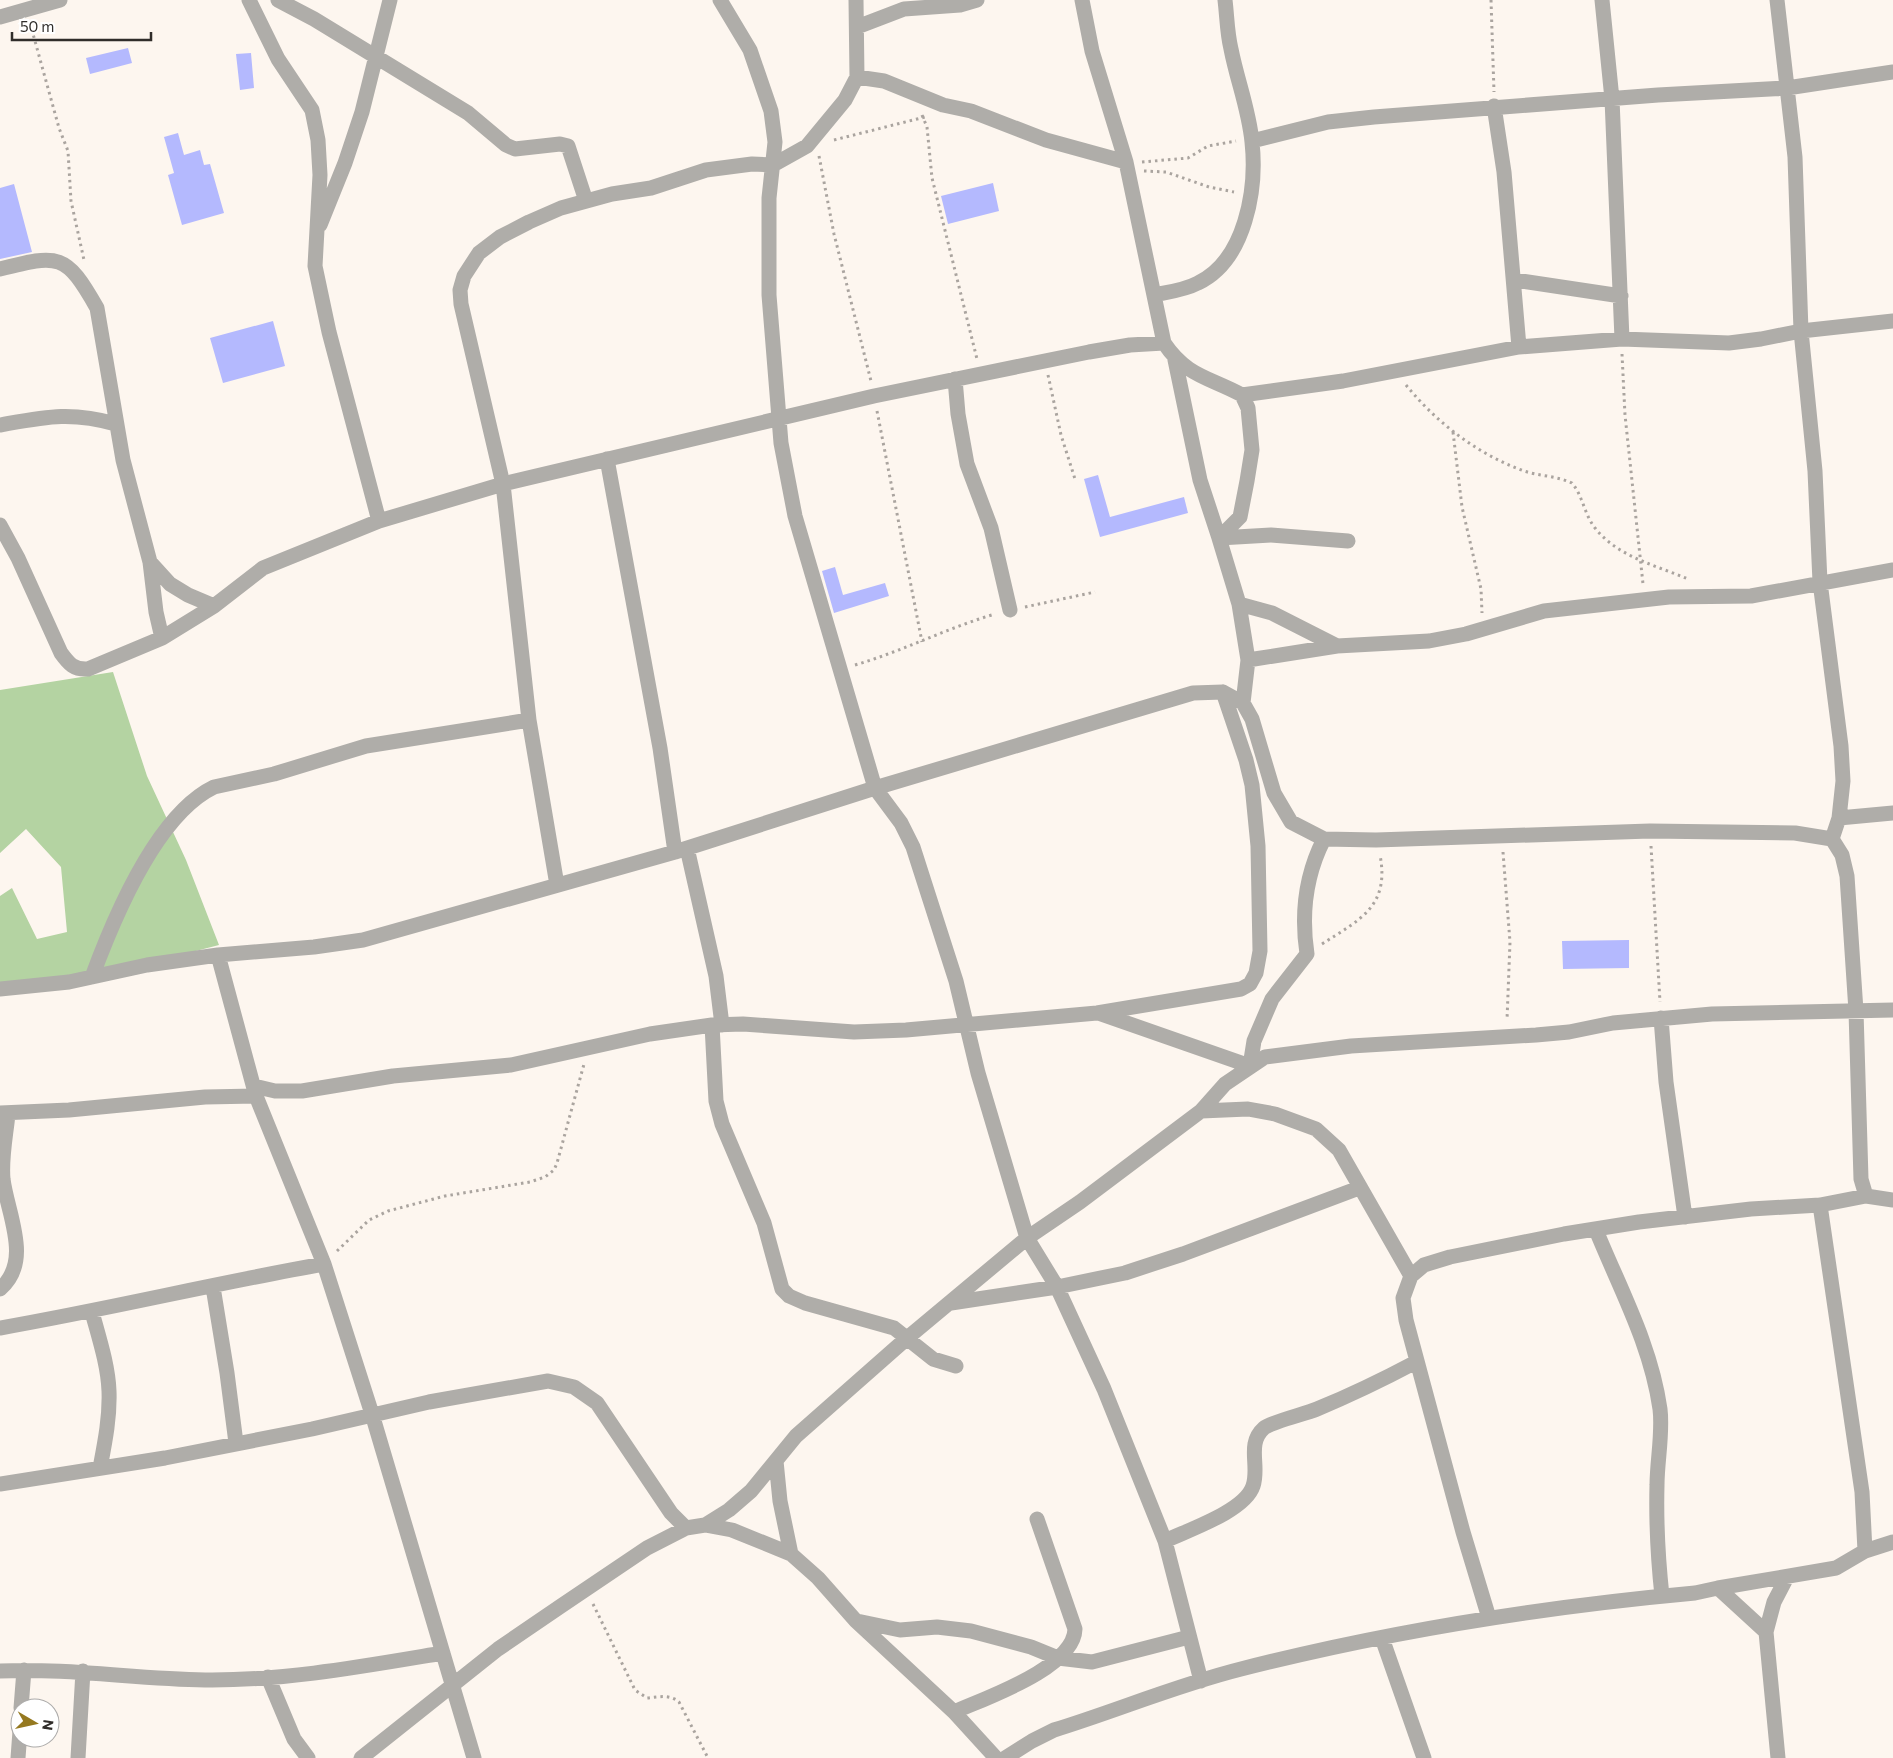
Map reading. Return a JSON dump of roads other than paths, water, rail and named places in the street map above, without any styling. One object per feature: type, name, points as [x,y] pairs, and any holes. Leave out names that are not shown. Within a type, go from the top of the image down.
[{"type":"street","points":[[0,17],[22,5],[60,0]]},
{"type":"street","points":[[249,0],[278,59],[312,110],[318,140],[320,175],[315,238],[315,266],[327,322],[379,521]]},
{"type":"street","points":[[278,0],[314,19],[468,113],[506,145],[515,149],[560,144],[568,146],[586,201]]},
{"type":"street","points":[[315,238],[345,163],[362,112],[390,0]]},
{"type":"street","points":[[720,0],[743,34],[767,96],[774,125],[768,248],[771,338],[785,474],[793,507],[875,788],[901,823],[913,847],[956,981],[978,1073],[1027,1238],[1057,1287],[1104,1389],[1165,1541],[1201,1681]]},
{"type":"street","points":[[557,885],[529,720],[503,484],[461,304],[460,290],[464,276],[478,253],[500,236],[561,208],[651,188],[706,170],[746,165],[773,165],[812,145],[846,100],[857,77],[856,0]]},
{"type":"street","points":[[857,28],[904,9],[960,5],[977,0]]},
{"type":"street","points":[[1082,0],[1092,51],[1127,167],[1164,344],[1175,360],[1195,374],[1222,384],[1242,395],[1300,389],[1520,347],[1622,339],[1729,343],[1761,340],[1801,331],[1893,321]]},
{"type":"street","points":[[1154,295],[1199,283],[1219,267],[1233,249],[1250,198],[1253,176],[1252,141],[1228,34],[1225,0]]},
{"type":"street","points":[[1602,0],[1612,99],[1622,339]]},
{"type":"street","points":[[1776,0],[1795,157],[1801,331],[1815,471],[1820,582],[1841,746],[1843,781],[1839,818],[1832,839]]},
{"type":"street","points":[[1252,141],[1328,122],[1494,106],[1787,88],[1893,72]]},
{"type":"street","points":[[857,77],[884,81],[943,105],[971,111],[1046,140],[1127,167]]},
{"type":"street","points":[[1494,106],[1515,280],[1520,347]]},
{"type":"street","points":[[0,270],[49,259],[73,269],[97,308],[116,424],[125,469],[150,562],[156,612],[162,638]]},
{"type":"street","points":[[1515,280],[1621,296]]},
{"type":"street","points":[[0,525],[18,558],[61,653],[70,666],[88,669],[162,638],[214,606],[263,568],[379,521],[503,484],[874,396],[1045,360],[1130,345],[1164,344]]},
{"type":"street","points":[[1175,360],[1200,480],[1220,538],[1239,604],[1248,660],[1243,703]]},
{"type":"street","points":[[955,378],[958,414],[967,464],[991,528],[1010,610]]},
{"type":"street","points":[[1220,538],[1240,517],[1252,450],[1248,408],[1242,395]]},
{"type":"street","points":[[0,425],[63,415],[93,418],[116,424]]},
{"type":"street","points":[[607,459],[660,748],[681,850],[716,976],[716,1101],[722,1124],[764,1223],[782,1289],[789,1296],[805,1303],[894,1328],[933,1359],[956,1366]]},
{"type":"street","points":[[1220,538],[1271,534],[1348,541]]},
{"type":"street","points":[[150,562],[170,584],[188,595],[214,606]]},
{"type":"street","points":[[1248,660],[1336,646],[1429,641],[1481,629],[1544,611],[1644,599],[1750,596],[1893,570]]},
{"type":"street","points":[[1239,604],[1272,613],[1336,646]]},
{"type":"street","points":[[0,1289],[15,1263],[17,1242],[3,1178],[4,1114],[255,1091],[302,1091],[393,1076],[510,1064],[588,1046],[717,1025],[743,1024],[854,1032],[906,1030],[1097,1013],[1241,989],[1250,984],[1256,973],[1260,951],[1258,846],[1253,792],[1246,760],[1223,692]]},
{"type":"street","points":[[0,989],[69,982],[147,965],[218,955],[314,947],[363,940],[681,850],[875,788],[1148,705],[1193,693],[1223,692],[1243,703],[1252,719],[1274,794],[1291,822],[1324,840],[1376,840],[1650,830],[1795,833],[1832,839],[1842,855],[1847,876],[1856,1011],[1859,1163],[1866,1196]]},
{"type":"street","points":[[92,977],[121,906],[142,867],[176,818],[203,792],[214,787],[314,763],[366,746],[529,720]]},
{"type":"street","points":[[1839,818],[1893,813]]},
{"type":"street","points":[[1250,1066],[1254,1041],[1272,999],[1308,954],[1303,925],[1307,891],[1313,860],[1324,840]]},
{"type":"street","points":[[218,955],[255,1091],[324,1264],[372,1414],[474,1758]]},
{"type":"street","points":[[704,1525],[729,1510],[751,1491],[796,1436],[823,1410],[1027,1238],[1080,1202],[1201,1111],[1225,1084],[1266,1057],[1350,1046],[1570,1032],[1613,1023],[1712,1014],[1893,1010]]},
{"type":"street","points":[[1097,1013],[1250,1066]]},
{"type":"street","points":[[1661,1018],[1666,1082],[1686,1217]]},
{"type":"street","points":[[1201,1111],[1248,1109],[1274,1114],[1316,1129],[1339,1150],[1411,1276]]},
{"type":"street","points":[[950,1303],[1057,1287],[1133,1271],[1359,1188]]},
{"type":"street","points":[[1490,1618],[1463,1532],[1416,1362],[1403,1298],[1411,1276],[1424,1265],[1450,1257],[1639,1222],[1751,1208],[1820,1205],[1866,1196],[1893,1200]]},
{"type":"street","points":[[1820,1205],[1862,1492],[1865,1551]]},
{"type":"street","points":[[1596,1230],[1621,1292],[1638,1324],[1655,1379],[1660,1412],[1657,1546],[1662,1596]]},
{"type":"street","points":[[0,1328],[92,1312],[324,1264]]},
{"type":"street","points":[[213,1287],[228,1373],[236,1443]]},
{"type":"street","points":[[92,1312],[103,1350],[109,1390],[107,1426],[100,1468]]},
{"type":"street","points":[[1165,1541],[1230,1510],[1247,1497],[1254,1485],[1254,1447],[1257,1436],[1265,1427],[1316,1410],[1368,1388],[1416,1362]]},
{"type":"street","points":[[0,1484],[165,1458],[503,1387],[548,1381],[574,1387],[597,1403],[671,1513],[686,1528]]},
{"type":"street","points":[[776,1461],[780,1501],[791,1554]]},
{"type":"street","points":[[954,1712],[1020,1683],[1058,1658],[1075,1638],[1075,1629],[1037,1520]]},
{"type":"street","points":[[361,1758],[498,1649],[647,1548],[686,1528],[704,1525],[732,1530],[791,1554],[818,1578],[856,1621],[954,1712],[996,1758]]},
{"type":"street","points":[[1005,1758],[1054,1730],[1241,1668],[1382,1638],[1531,1611],[1662,1596],[1836,1568],[1865,1551],[1893,1542]]},
{"type":"street","points":[[1768,1758],[1778,1751],[1766,1632],[1774,1602],[1787,1577]]},
{"type":"street","points":[[1718,1588],[1766,1632]]},
{"type":"street","points":[[856,1621],[900,1630],[937,1627],[971,1631],[1031,1647],[1058,1658],[1092,1662],[1189,1637]]},
{"type":"street","points":[[1382,1638],[1424,1758]]},
{"type":"street","points":[[0,1670],[83,1671],[165,1680],[268,1677],[384,1663],[443,1653]]},
{"type":"street","points":[[22,1698],[24,1670]]},
{"type":"street","points":[[78,1758],[83,1671]]},
{"type":"street","points":[[268,1677],[294,1739],[308,1758]]}]
